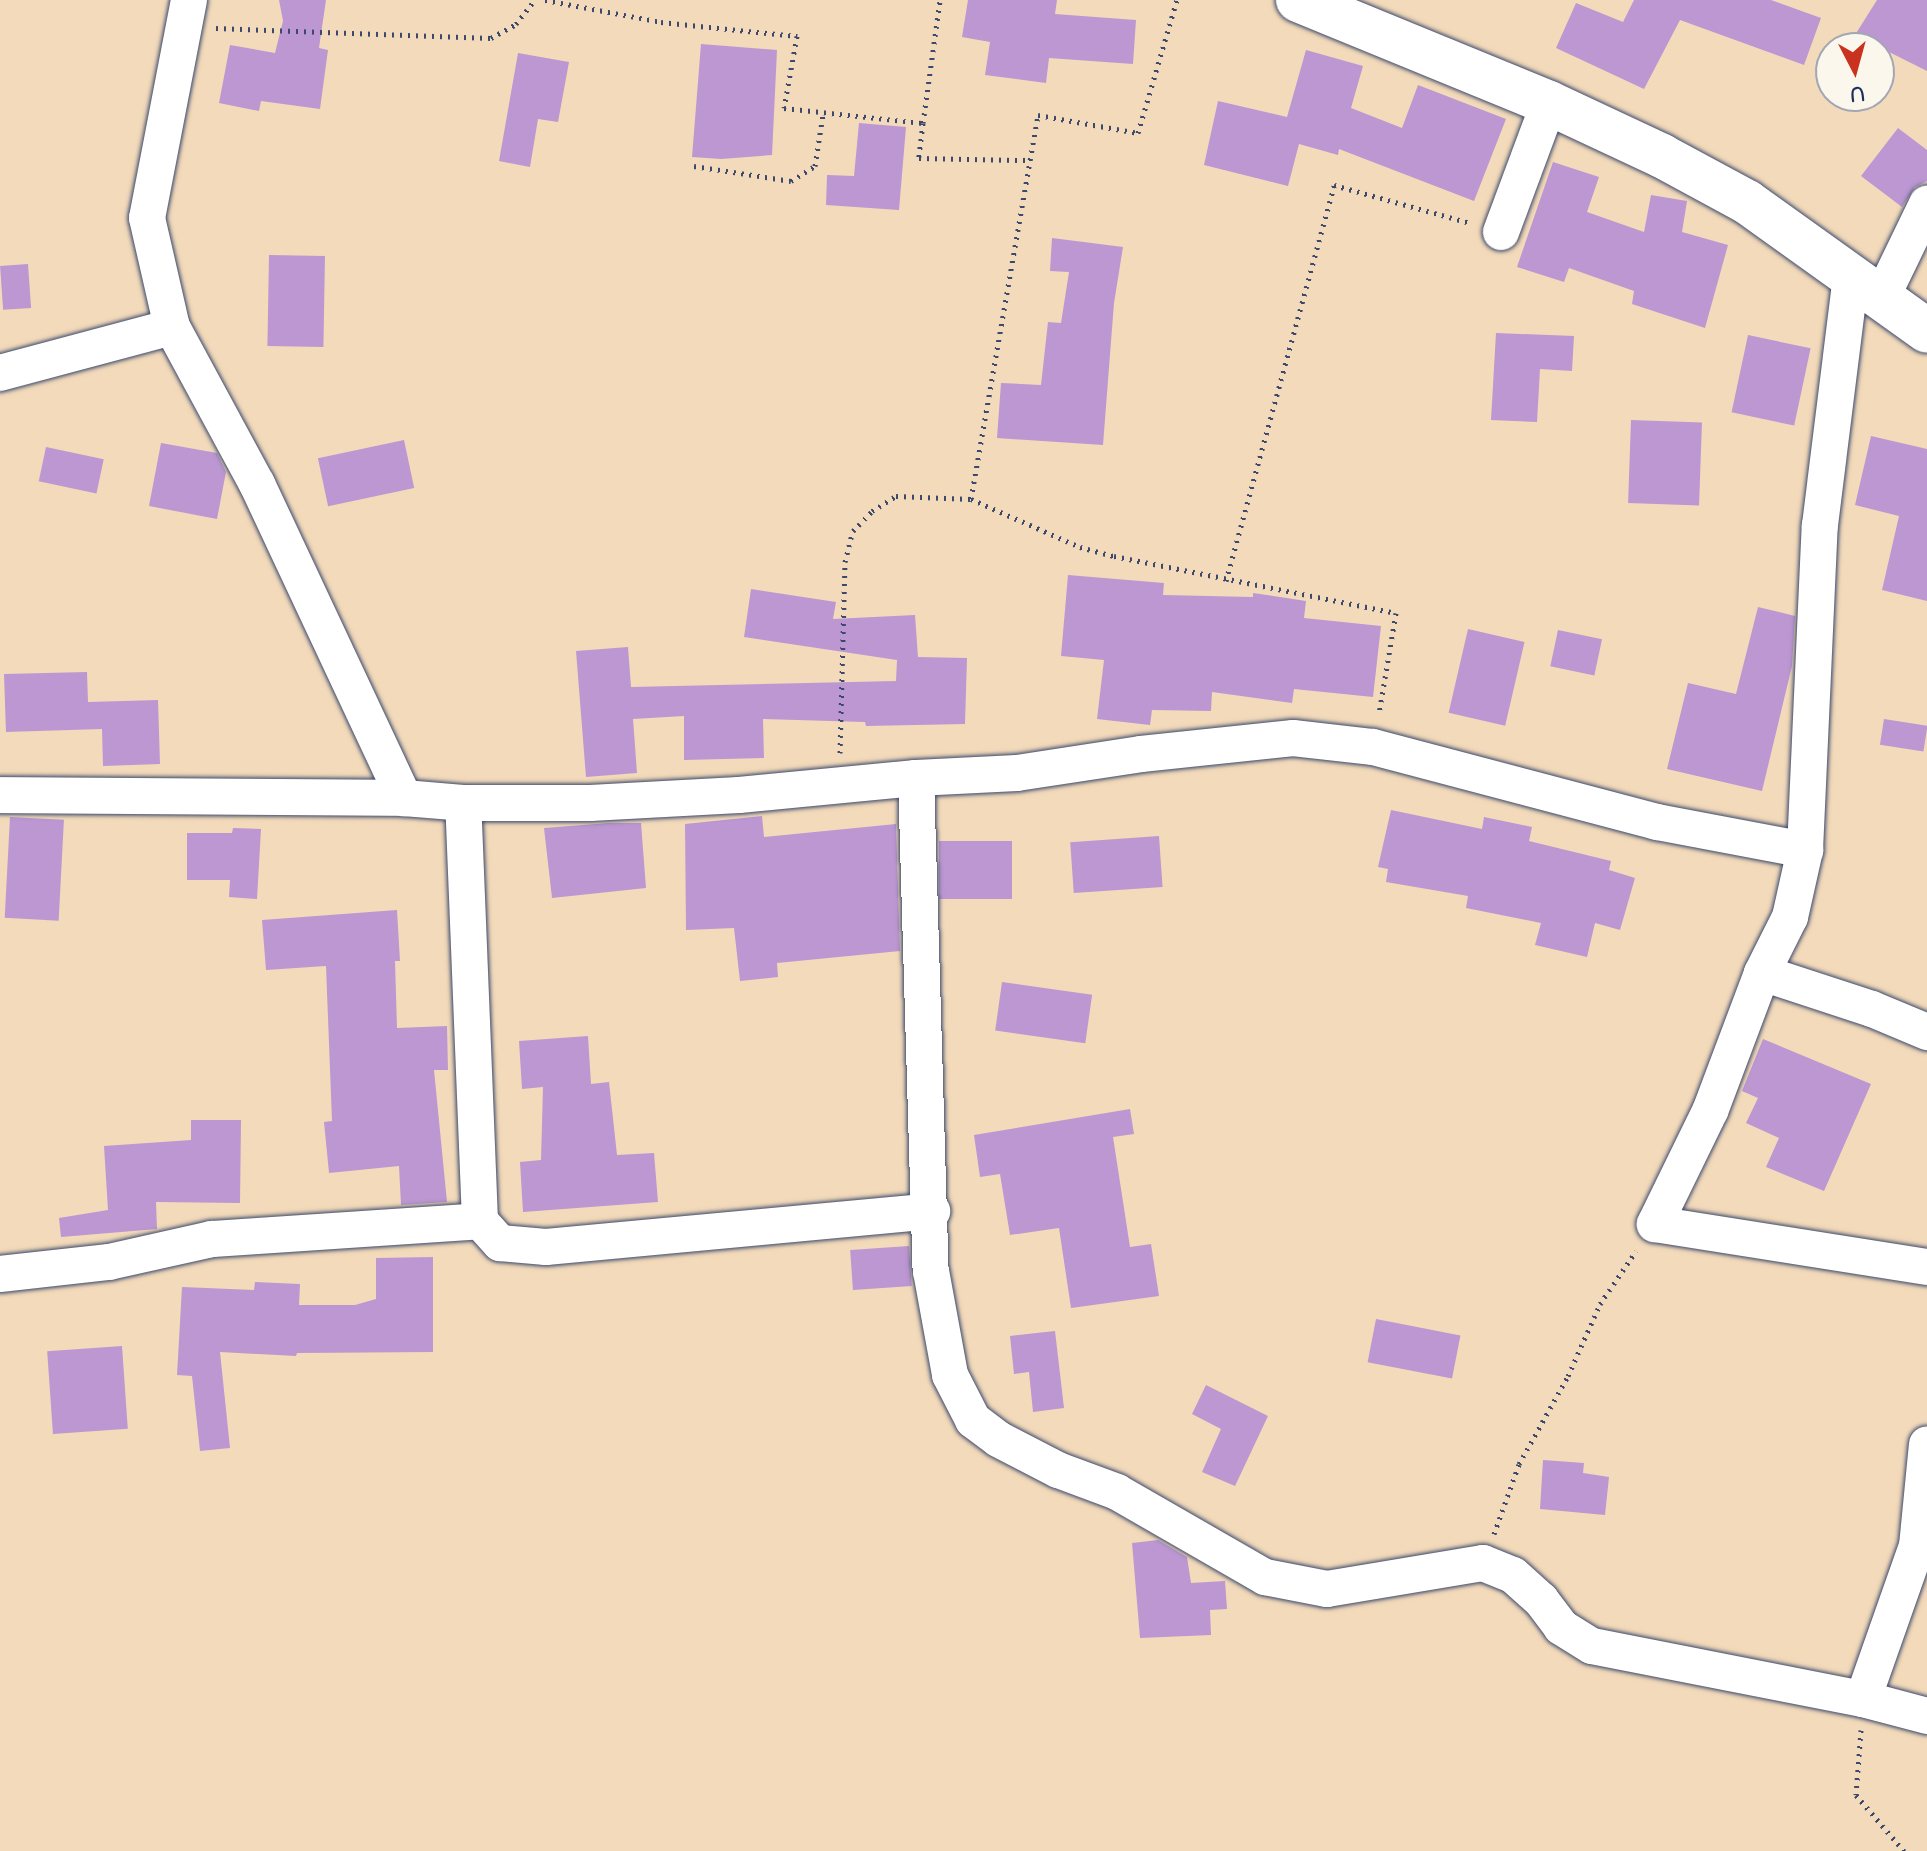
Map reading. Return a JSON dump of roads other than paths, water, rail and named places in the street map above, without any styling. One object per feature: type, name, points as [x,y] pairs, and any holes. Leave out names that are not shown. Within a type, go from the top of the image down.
[{"type":"street","points":[[1298,0],[1549,103],[1662,156],[1747,202],[1927,331]]},
{"type":"street","points":[[186,13],[147,218],[172,327],[257,484],[404,798]]},
{"type":"street","points":[[1501,232],[1549,103]]},
{"type":"street","points":[[1927,204],[1866,288],[1819,540],[1805,850],[1790,917],[1762,973],[1710,1111],[1655,1224],[1927,1267]]},
{"type":"street","points":[[0,373],[172,327]]},
{"type":"street","points":[[0,795],[404,798],[463,803],[590,803],[1017,773],[1141,754],[1293,738],[1373,747],[1657,822],[1805,850]]},
{"type":"street","points":[[916,778],[932,1211],[931,1271],[950,1375],[973,1420],[998,1439],[1058,1470],[1117,1492],[1265,1577],[1327,1589],[1483,1563],[1513,1575],[1541,1600],[1561,1627],[1592,1646],[1863,1699],[1927,1716]]},
{"type":"street","points":[[463,803],[480,1221],[500,1243],[514,1247],[546,1247],[932,1211]]},
{"type":"street","points":[[1762,973],[1872,1009],[1927,1032]]},
{"type":"street","points":[[0,1274],[109,1262],[212,1239],[480,1221]]},
{"type":"street","points":[[1863,1699],[1917,1546],[1927,1444]]}]
